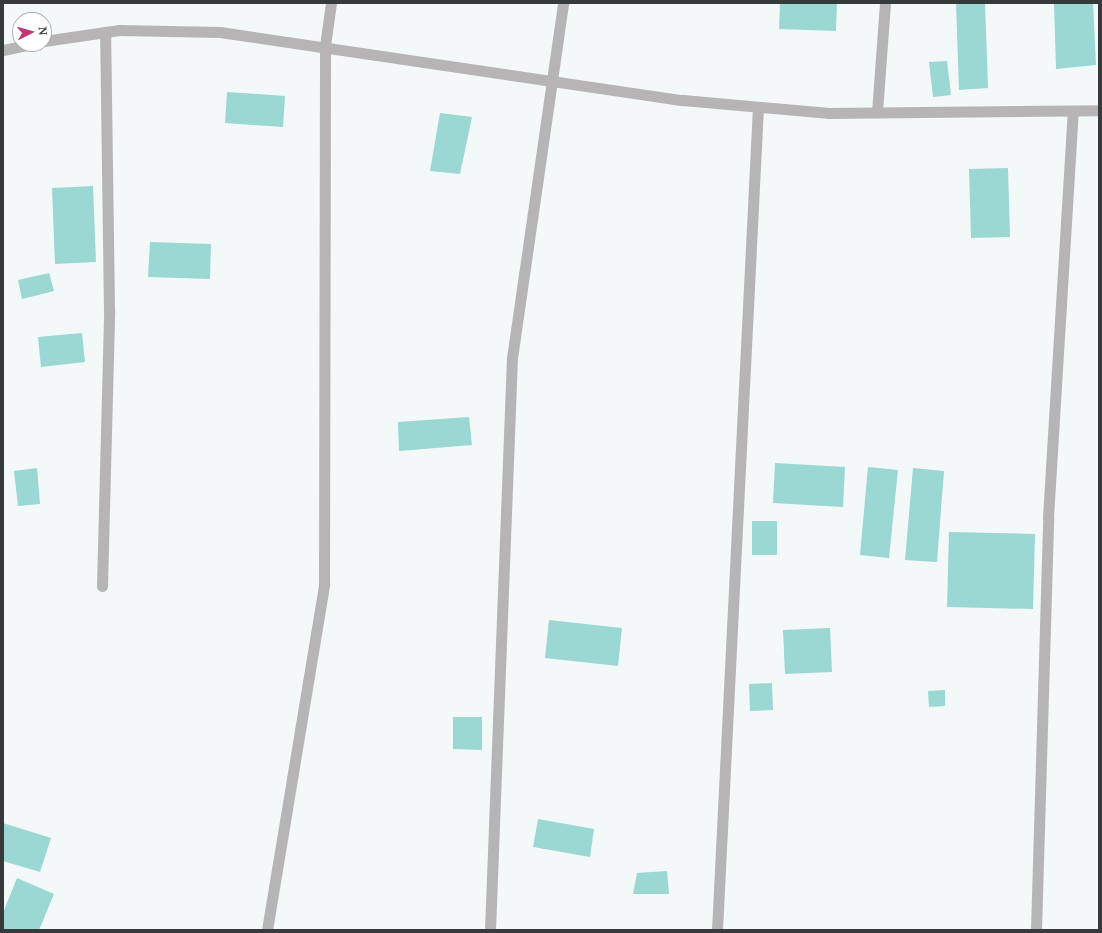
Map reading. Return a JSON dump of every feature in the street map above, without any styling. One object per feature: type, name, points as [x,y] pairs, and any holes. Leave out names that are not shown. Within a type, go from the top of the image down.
[{"type":"street","points":[[268,930],[324,584],[324,46],[331,3]]},
{"type":"street","points":[[490,930],[512,358],[550,79],[563,3]]},
{"type":"street","points":[[877,112],[885,3]]},
{"type":"street","points":[[52,40],[105,32],[171,29],[324,46],[683,100],[829,113],[1073,112],[1099,110]]},
{"type":"street","points":[[102,586],[109,310],[105,32]]},
{"type":"street","points":[[717,930],[758,107]]},
{"type":"street","points":[[1036,930],[1048,517],[1073,112]]},
{"type":"building","points":[[780,3],[837,3],[836,31],[779,29]]},
{"type":"building","points":[[956,3],[985,3],[988,88],[959,90]]},
{"type":"building","points":[[1054,3],[1093,3],[1096,65],[1056,69]]},
{"type":"building","points":[[947,61],[951,95],[933,97],[929,62]]},
{"type":"building","points":[[227,92],[285,96],[283,127],[225,123]]},
{"type":"building","points":[[440,113],[472,117],[460,174],[430,171]]},
{"type":"building","points":[[1008,168],[1010,237],[971,238],[969,169]]},
{"type":"building","points":[[93,186],[96,262],[55,264],[52,188]]},
{"type":"building","points":[[150,242],[211,244],[210,279],[148,277]]},
{"type":"building","points":[[49,273],[54,291],[22,299],[18,280]]},
{"type":"building","points":[[82,333],[85,362],[41,367],[38,337]]},
{"type":"building","points":[[469,417],[472,445],[399,451],[398,422]]},
{"type":"building","points":[[775,463],[845,467],[843,507],[773,503]]},
{"type":"building","points":[[868,467],[898,470],[889,558],[860,555]]},
{"type":"building","points":[[37,468],[40,504],[18,506],[14,471]]},
{"type":"building","points":[[913,468],[944,471],[937,562],[905,560]]},
{"type":"building","points":[[752,521],[777,521],[777,555],[752,555]]},
{"type":"building","points":[[949,532],[1035,534],[1033,609],[947,607]]},
{"type":"building","points":[[549,620],[622,628],[618,666],[545,658]]},
{"type":"building","points":[[830,628],[832,672],[785,674],[783,630]]},
{"type":"building","points":[[772,683],[773,710],[750,711],[749,684]]},
{"type":"building","points":[[945,690],[945,706],[929,707],[928,691]]},
{"type":"building","points":[[453,717],[482,717],[482,750],[453,749]]},
{"type":"building","points":[[538,819],[594,829],[590,857],[533,847]]},
{"type":"building","points":[[3,823],[51,838],[40,872],[3,861]]},
{"type":"building","points":[[667,871],[669,894],[633,894],[637,873]]},
{"type":"building","points":[[17,878],[54,894],[39,930],[3,930],[3,913]]}]
